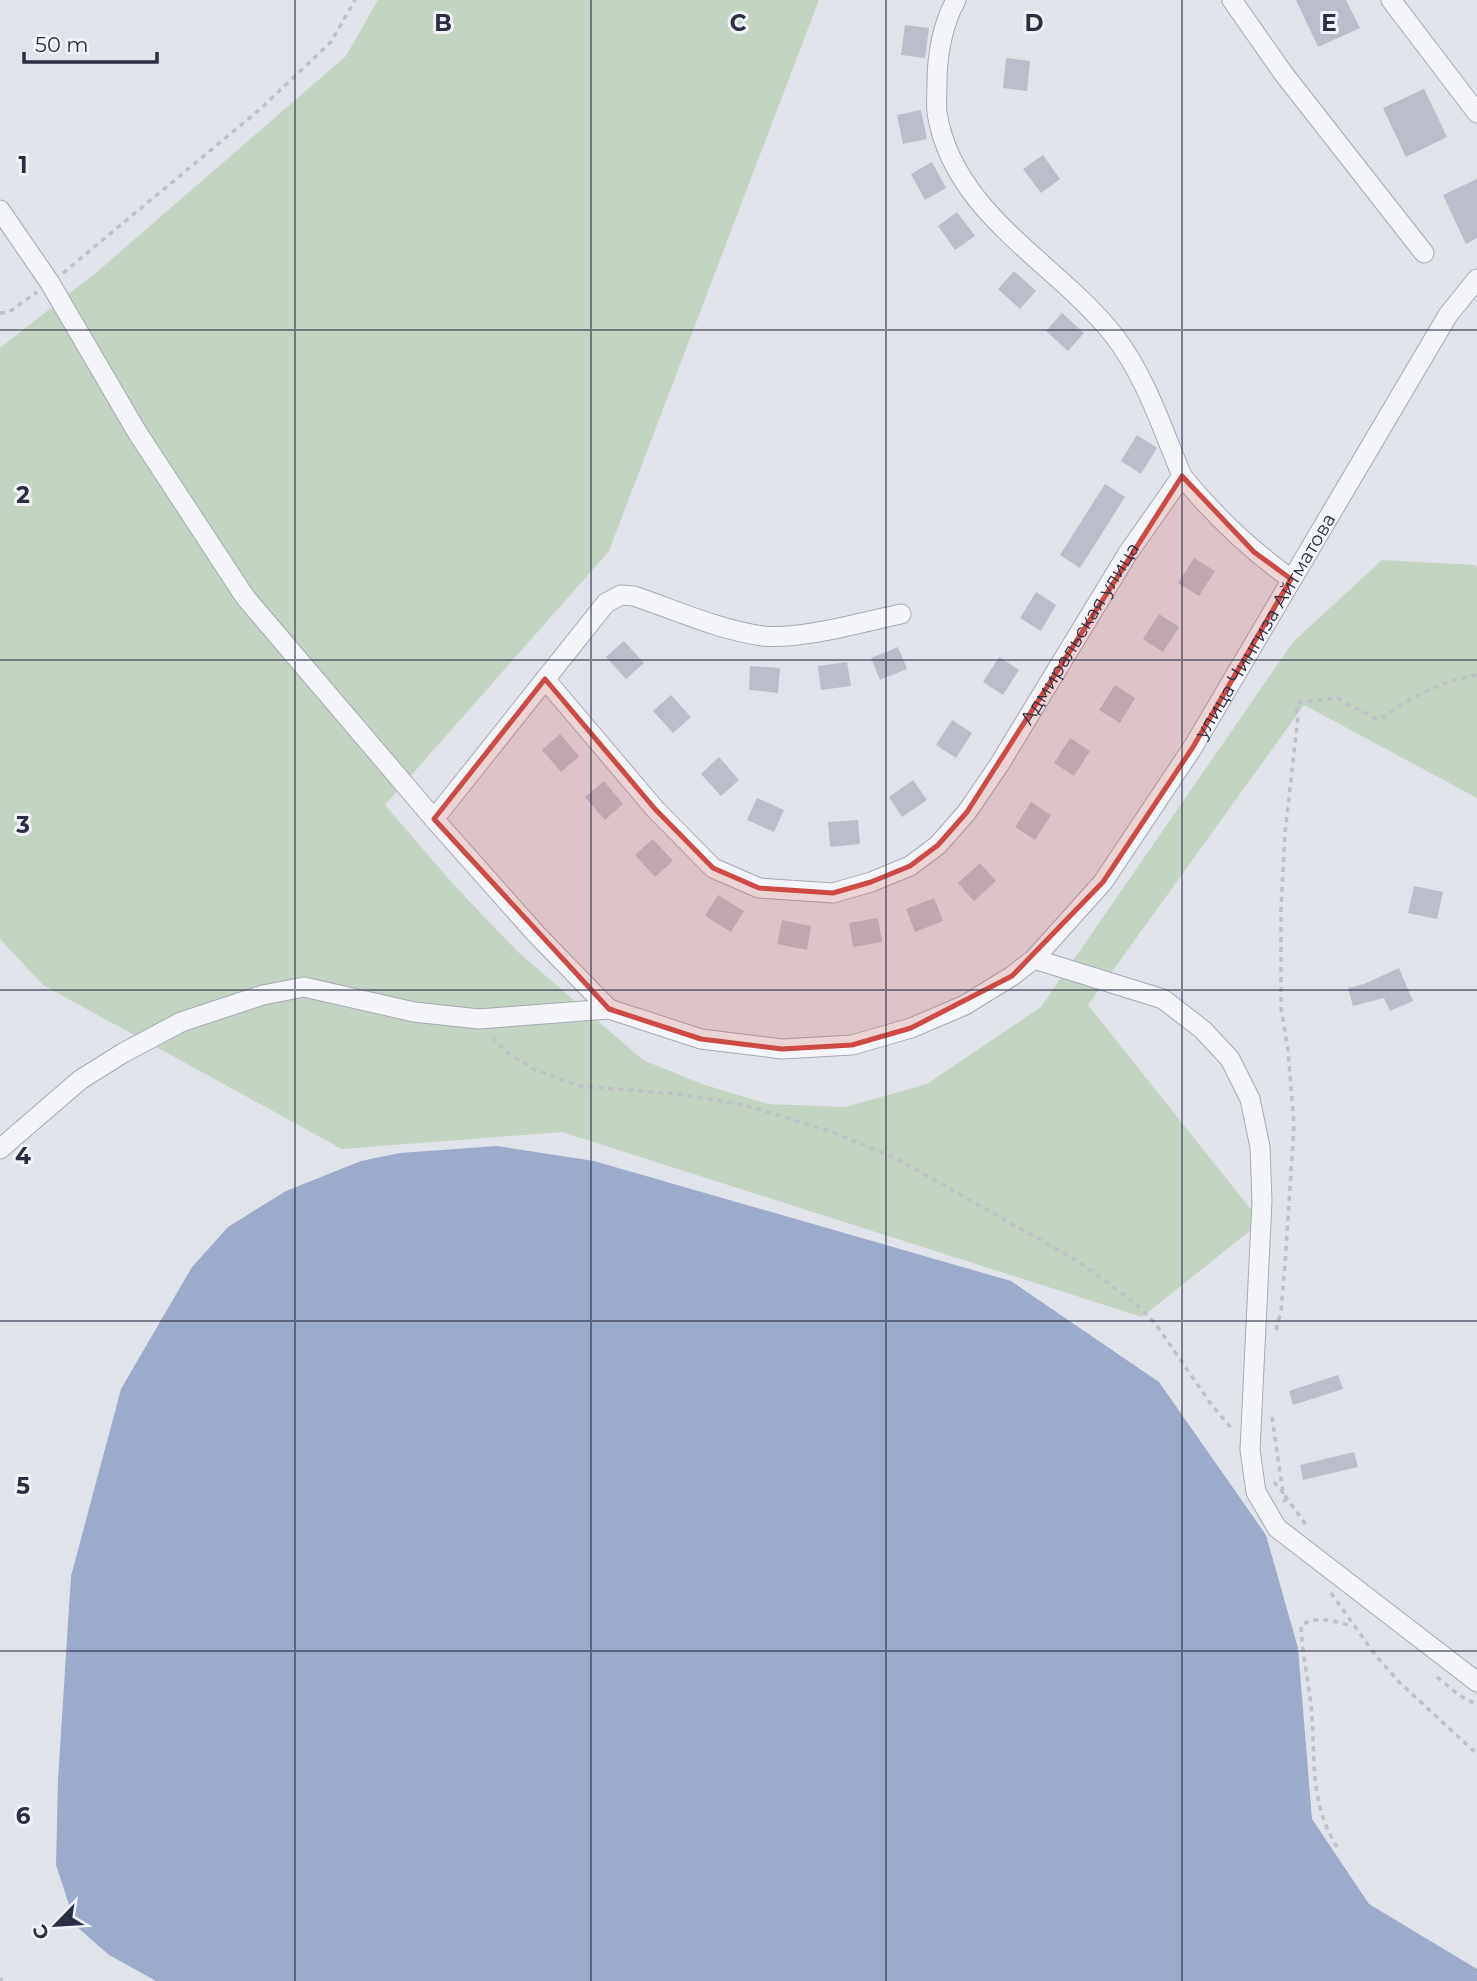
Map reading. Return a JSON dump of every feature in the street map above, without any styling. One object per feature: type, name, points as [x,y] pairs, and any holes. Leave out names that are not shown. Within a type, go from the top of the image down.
[{"type":"street","points":[[956,0],[947,15],[937,70],[937,113],[948,151],[962,180],[1005,229],[1112,333],[1134,365],[1182,476],[1208,509],[1254,552],[1291,579]]},
{"type":"street","points":[[1232,0],[1283,73],[1424,253]]},
{"type":"street","points":[[1391,0],[1477,113]]},
{"type":"street","points":[[0,210],[50,283],[137,432],[245,597],[434,819],[537,935],[610,1009]]},
{"type":"street","name":"улица Чингиза Айтматова","points":[[610,1009],[701,1039],[782,1049],[852,1045],[911,1028],[965,1005],[1034,959],[1103,882],[1193,747],[1448,316],[1477,279]]},
{"type":"street","name":"Адмиральская улица","points":[[545,679],[655,809],[713,868],[759,888],[833,893],[871,882],[910,866],[938,845],[967,812],[999,765],[1128,553],[1182,476]]},
{"type":"street","points":[[434,819],[606,603],[621,595],[634,596],[725,628],[765,636],[812,633],[901,614]]},
{"type":"street","points":[[1034,959],[1163,999],[1203,1030],[1230,1059],[1250,1099],[1260,1147],[1262,1201],[1250,1450],[1256,1492],[1277,1528],[1477,1682]]},
{"type":"street","points":[[0,1150],[80,1080],[123,1053],[181,1023],[263,995],[304,987],[415,1012],[479,1019],[610,1009]]},
{"type":"path","points":[[0,313],[9,312],[50,283],[268,102],[331,42],[355,0]]},
{"type":"path","points":[[1276,1331],[1281,1311],[1294,1126],[1288,1050],[1281,1008],[1280,921],[1286,820],[1298,717],[1296,706],[1300,702],[1338,698],[1376,719],[1382,718],[1406,702],[1456,679],[1477,674]]},
{"type":"path","points":[[479,1019],[505,1051],[535,1070],[555,1078],[580,1086],[678,1094],[744,1105],[830,1131],[897,1159],[1078,1261],[1136,1304],[1155,1323],[1211,1404],[1250,1450]]},
{"type":"path","points":[[1270,1409],[1285,1504]]},
{"type":"path","points":[[1268,1475],[1310,1531]]},
{"type":"path","points":[[1329,1592],[1399,1682],[1477,1754]]},
{"type":"path","points":[[1337,1847],[1326,1828],[1315,1791],[1311,1705],[1301,1625],[1312,1619],[1321,1619],[1353,1626]]},
{"type":"path","points":[[1437,1677],[1459,1695],[1477,1705]]},
{"type":"highlighted area","points":[[1182,476],[1254,552],[1291,579],[1193,747],[1103,882],[1012,976],[911,1028],[852,1045],[782,1049],[701,1039],[609,1009],[434,819],[545,679],[655,809],[713,868],[759,888],[833,893],[871,882],[910,866],[938,845],[967,812]]},
{"type":"green space","points":[[378,0],[819,0],[609,551],[385,805],[454,885],[517,951],[643,1060],[702,1084],[768,1104],[845,1107],[927,1084],[1041,1007],[1293,642],[1382,560],[1475,565],[1477,568],[1477,798],[1304,705],[1088,1005],[1261,1222],[1142,1317],[562,1132],[342,1149],[43,985],[0,939],[0,348],[98,271],[346,56]]},
{"type":"water","points":[[497,1146],[594,1161],[1011,1281],[1159,1382],[1266,1535],[1298,1648],[1312,1819],[1369,1904],[1477,1969],[1477,1981],[156,1981],[109,1955],[76,1926],[56,1865],[58,1780],[71,1576],[121,1389],[192,1267],[228,1227],[286,1191],[361,1161],[400,1153]]},
{"type":"building","points":[[1296,0],[1346,0],[1360,28],[1318,47]]},
{"type":"building","points":[[905,25],[929,28],[925,58],[901,55]]},
{"type":"building","points":[[1006,58],[1030,61],[1027,91],[1003,88]]},
{"type":"building","points":[[1424,89],[1447,137],[1406,157],[1383,108]]},
{"type":"building","points":[[921,110],[927,139],[903,144],[897,115]]},
{"type":"building","points":[[1043,155],[1060,179],[1041,193],[1023,169]]},
{"type":"building","points":[[932,162],[946,188],[925,200],[911,174]]},
{"type":"building","points":[[1477,179],[1477,238],[1466,244],[1443,195]]},
{"type":"building","points":[[957,212],[975,236],[955,250],[938,226]]},
{"type":"building","points":[[1014,271],[1036,291],[1020,309],[998,289]]},
{"type":"building","points":[[1062,313],[1084,333],[1068,351],[1046,331]]},
{"type":"building","points":[[1137,435],[1157,448],[1141,474],[1121,461]]},
{"type":"building","points":[[1105,484],[1125,497],[1080,568],[1060,555]]},
{"type":"building","points":[[1194,558],[1215,571],[1199,596],[1178,583]]},
{"type":"building","points":[[1036,592],[1056,605],[1041,631],[1020,618]]},
{"type":"building","points":[[1159,614],[1179,627],[1163,652],[1143,639]]},
{"type":"building","points":[[624,641],[644,663],[626,679],[606,657]]},
{"type":"building","points":[[898,647],[907,669],[880,680],[871,658]]},
{"type":"building","points":[[999,657],[1019,670],[1003,695],[983,682]]},
{"type":"building","points":[[847,662],[851,686],[821,690],[818,666]]},
{"type":"building","points":[[750,666],[780,668],[778,693],[749,690]]},
{"type":"building","points":[[1115,685],[1135,698],[1120,723],[1099,710]]},
{"type":"building","points":[[671,695],[691,717],[673,733],[653,711]]},
{"type":"building","points":[[952,720],[972,733],[956,758],[936,745]]},
{"type":"building","points":[[560,734],[579,756],[561,772],[542,750]]},
{"type":"building","points":[[1070,738],[1090,751],[1074,776],[1054,763]]},
{"type":"building","points":[[719,757],[739,780],[721,796],[701,774]]},
{"type":"building","points":[[913,780],[927,800],[902,817],[889,797]]},
{"type":"building","points":[[604,781],[623,804],[605,820],[585,797]]},
{"type":"building","points":[[757,798],[784,810],[774,832],[747,820]]},
{"type":"building","points":[[1031,802],[1051,815],[1035,840],[1015,827]]},
{"type":"building","points":[[858,820],[860,844],[830,847],[828,822]]},
{"type":"building","points":[[653,839],[673,861],[655,877],[635,855]]},
{"type":"building","points":[[980,863],[996,881],[974,901],[958,883]]},
{"type":"building","points":[[1414,886],[1443,892],[1437,919],[1408,913]]},
{"type":"building","points":[[718,895],[744,911],[731,932],[705,916]]},
{"type":"building","points":[[934,898],[943,921],[915,932],[906,909]]},
{"type":"building","points":[[878,918],[882,942],[853,947],[849,923]]},
{"type":"building","points":[[782,920],[811,926],[807,950],[777,944]]},
{"type":"building","points":[[1399,968],[1413,1001],[1390,1011],[1384,998],[1353,1006],[1348,988],[1364,984]]},
{"type":"building","points":[[1338,1375],[1343,1389],[1293,1405],[1289,1391]]},
{"type":"building","points":[[1354,1452],[1358,1467],[1303,1480],[1300,1465]]}]
